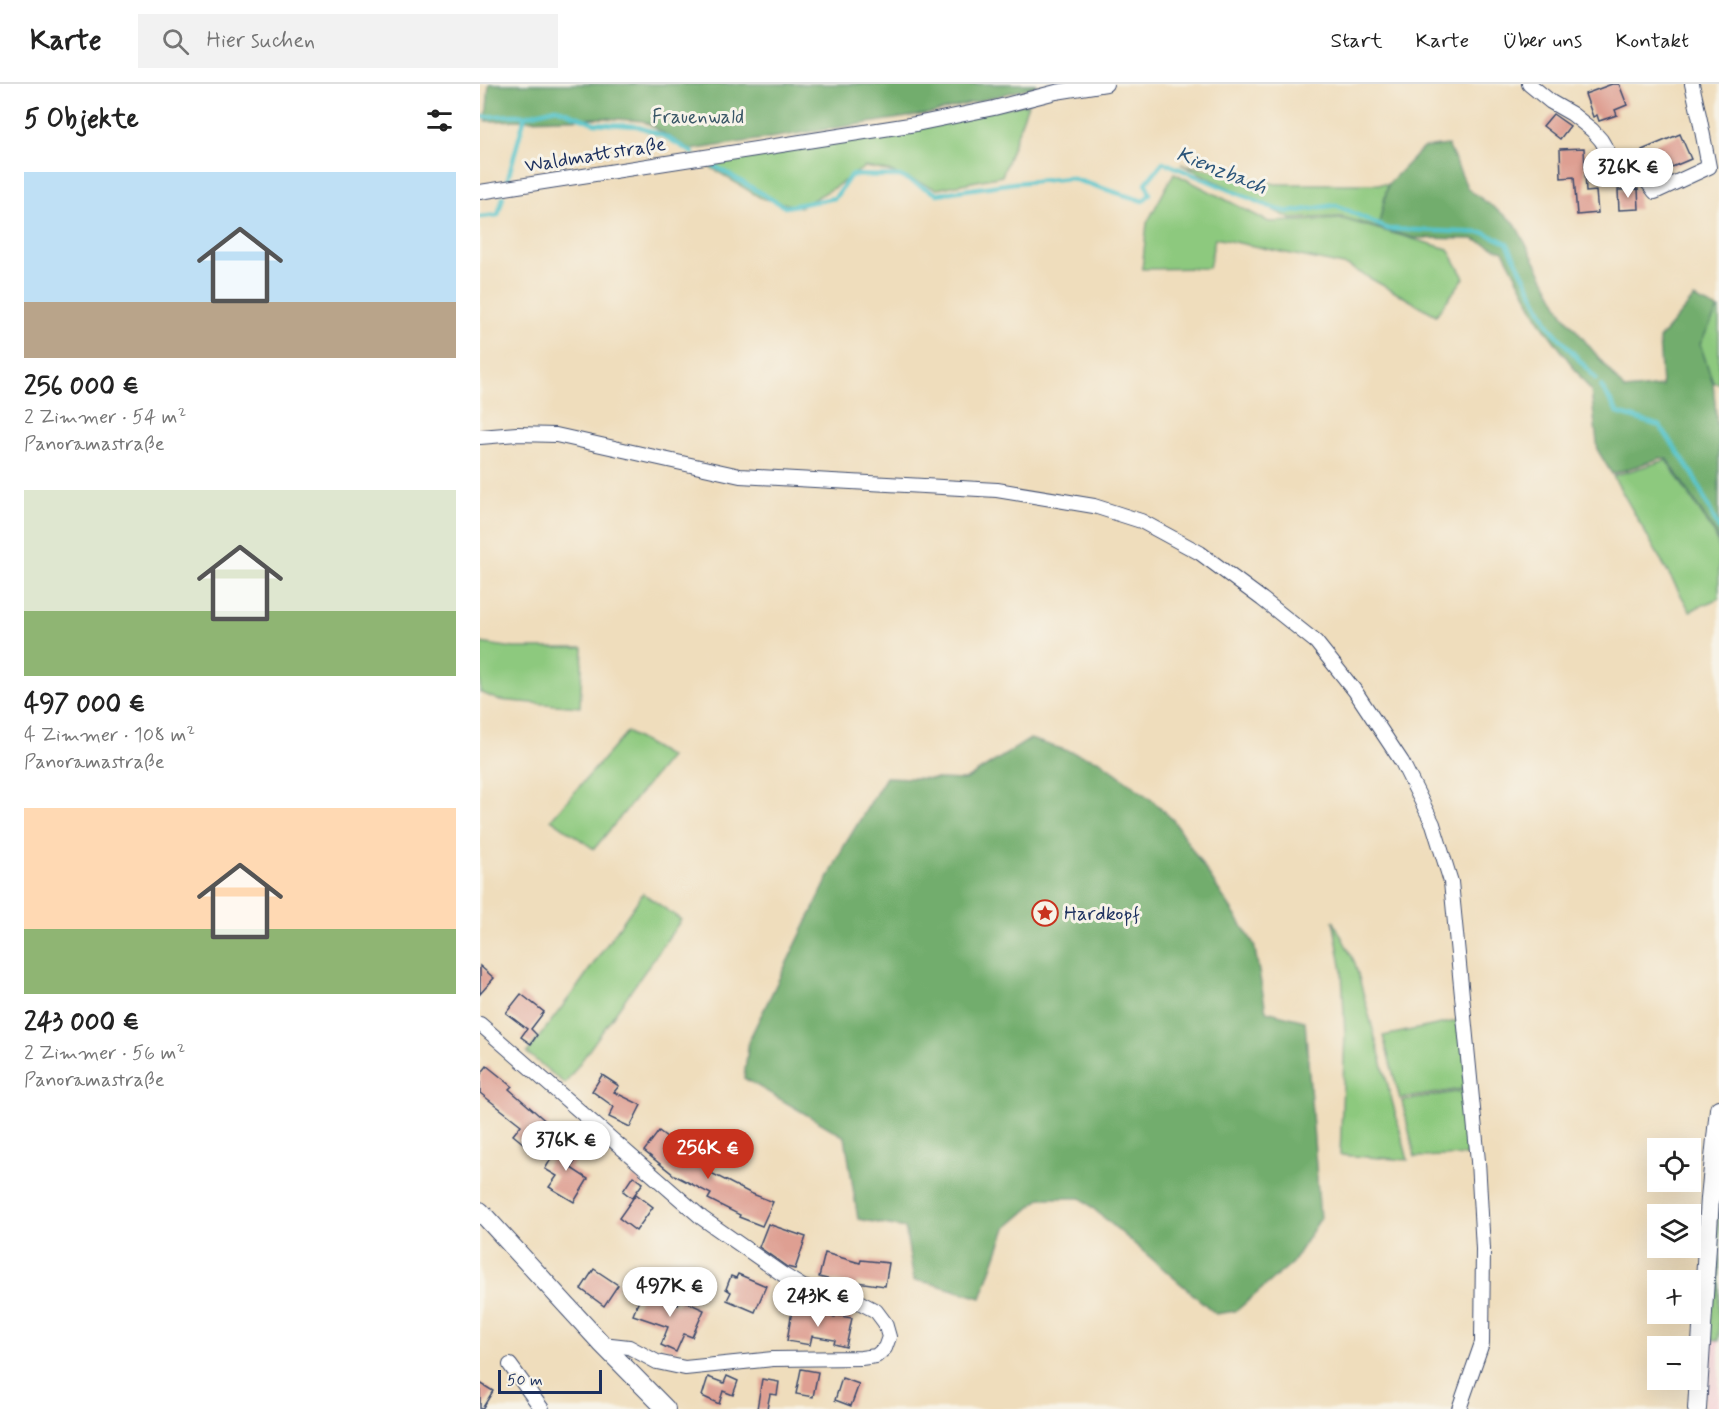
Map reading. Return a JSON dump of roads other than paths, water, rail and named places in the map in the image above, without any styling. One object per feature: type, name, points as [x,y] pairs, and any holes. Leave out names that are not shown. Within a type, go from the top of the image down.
[{"type":"main road","points":[[1697,1409],[1710,1198],[1719,1109]]},
{"type":"main road","points":[[480,1211],[602,1344],[666,1409]]},
{"type":"street","name":"Waldmattstraße","points":[[480,192],[916,124],[1056,92],[1106,84]]},
{"type":"street","points":[[1529,84],[1592,130],[1614,162],[1641,173],[1654,192],[1709,167],[1692,84]]},
{"type":"street","points":[[480,437],[517,434],[556,435],[740,476],[997,490],[1094,506],[1141,521],[1200,553],[1262,598],[1316,642],[1355,691],[1402,762],[1433,824],[1451,882],[1478,1161],[1483,1249],[1482,1343],[1459,1409]]},
{"type":"street","points":[[480,1024],[702,1218],[803,1287],[857,1300],[876,1311],[885,1323],[888,1337],[885,1348],[876,1356],[773,1359],[685,1368],[657,1362],[629,1347],[602,1344]]},
{"type":"street","points":[[510,1365],[542,1409]]},
{"type":"waterway","name":"Kienzbach","points":[[507,182],[525,116],[556,108],[594,123],[637,126],[666,137],[693,153]]},
{"type":"waterway","points":[[480,117],[525,116]]},
{"type":"waterway","name":"Kienzbach","points":[[704,160],[785,207],[835,198],[851,175],[900,176],[937,194],[1070,178],[1143,201],[1150,194],[1146,183],[1163,162],[1275,209],[1290,212],[1336,205],[1388,229],[1485,233],[1507,243],[1550,327],[1596,379]]},
{"type":"waterway","name":"Kienzbach","points":[[480,217],[498,215],[503,197]]},
{"type":"waterway","name":"Kienzbach","points":[[1601,386],[1618,413],[1660,426],[1694,476],[1719,529]]},
{"type":"place","name":"Hardkopf","points":[[1045,913]]},
{"type":"park label","name":"Frauenwald","points":[[698,116]]}]
